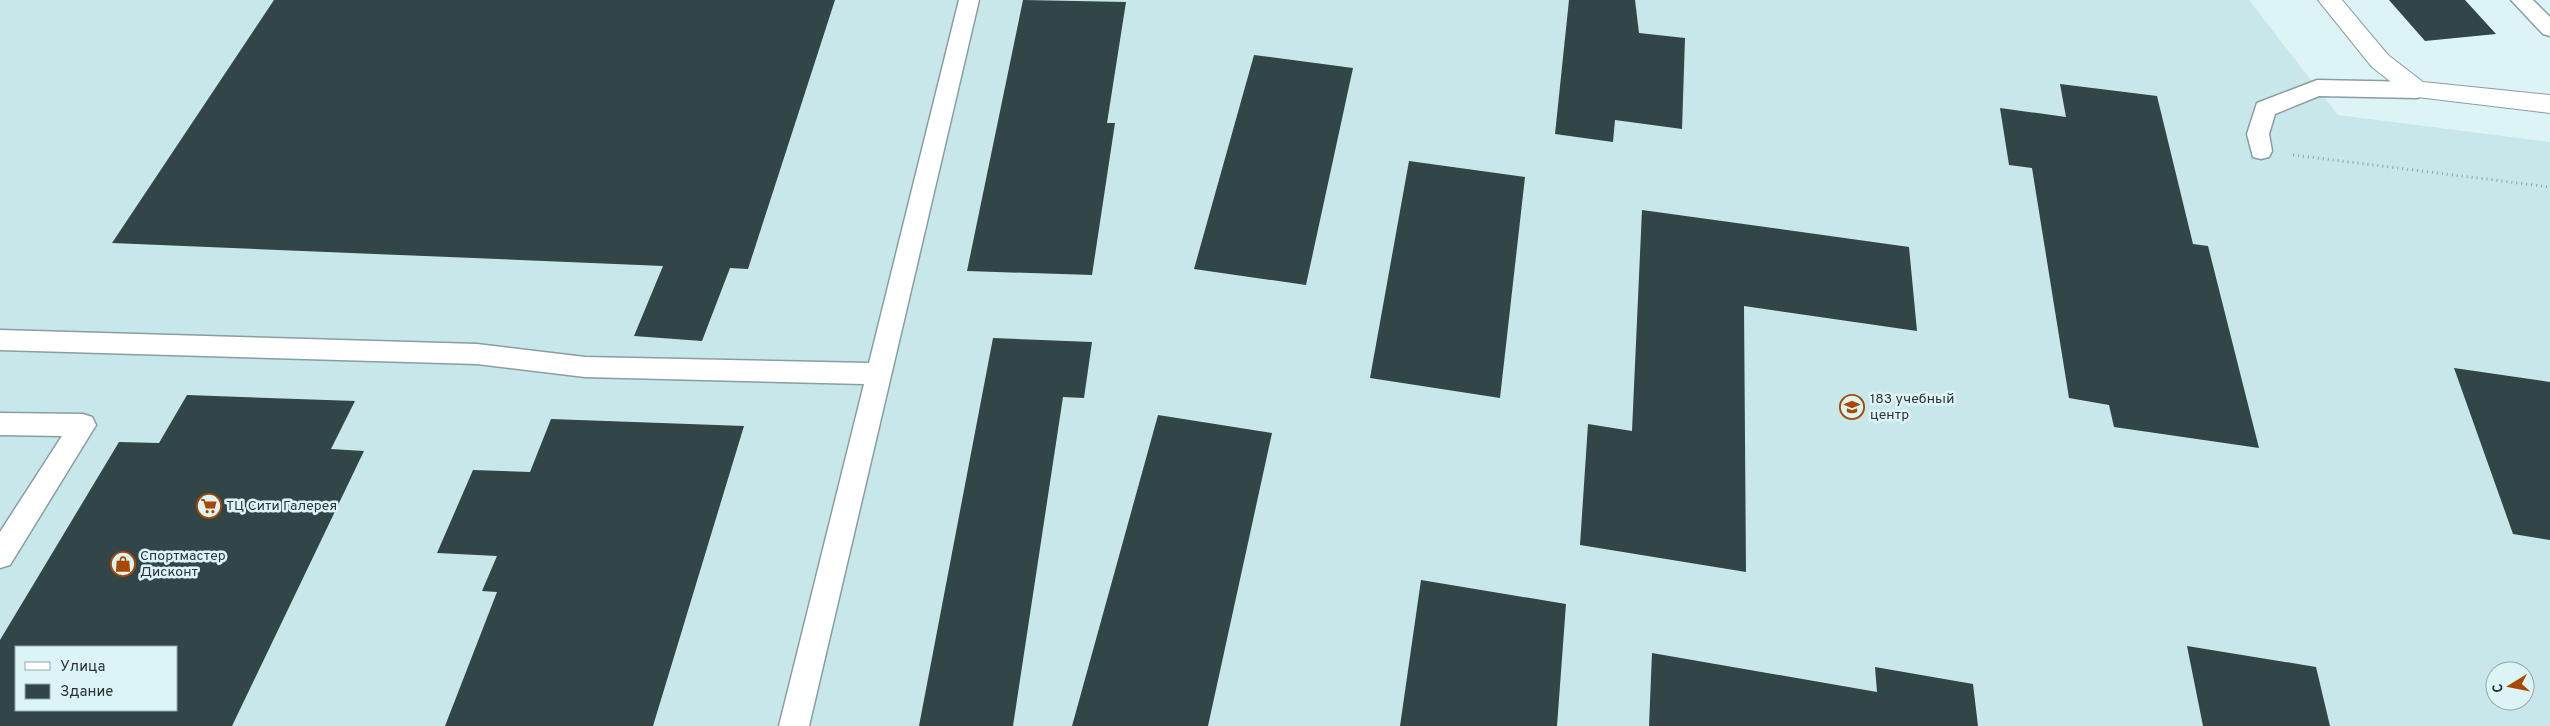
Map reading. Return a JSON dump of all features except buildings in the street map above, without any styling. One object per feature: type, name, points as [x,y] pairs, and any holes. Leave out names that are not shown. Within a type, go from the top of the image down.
[{"type":"street","points":[[2329,0],[2380,61],[2417,90],[2550,104]]},
{"type":"lane","points":[[794,726],[969,0]]},
{"type":"lane","points":[[2521,0],[2550,29]]},
{"type":"lane","points":[[2261,151],[2258,134],[2265,109],[2317,88],[2417,90]]},
{"type":"lane","points":[[0,340],[478,354],[585,368],[879,374]]},
{"type":"lane","points":[[0,424],[83,425],[0,556]]},
{"type":"path","points":[[2261,151],[2550,187]]},
{"type":"shaded area","points":[[0,0],[2249,0],[2338,115],[2550,142],[2550,726],[0,726]]},
{"type":"place","name":"183 учебный центр","points":[[1852,407]]},
{"type":"place","name":"ТЦ Сити Галерея","points":[[209,506]]},
{"type":"place","name":"Спортмастер Дисконт","points":[[123,564]]}]
